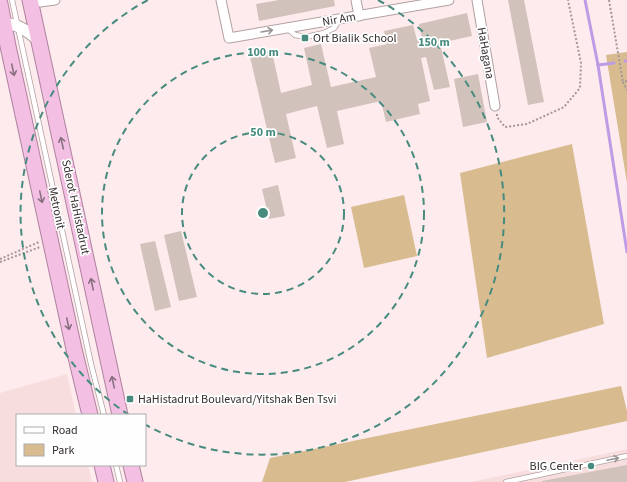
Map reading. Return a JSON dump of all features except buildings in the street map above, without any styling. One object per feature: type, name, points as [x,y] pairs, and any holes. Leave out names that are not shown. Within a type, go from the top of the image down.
[{"type":"highway","name":"Sderot HaHistadrut","points":[[30,0],[120,414]]},
{"type":"highway","points":[[0,4],[7,24],[4,45],[90,414]]},
{"type":"highway","points":[[102,466],[106,482]]},
{"type":"highway","points":[[131,466],[135,482]]},
{"type":"street","points":[[34,0],[40,2],[55,0]]},
{"type":"street","name":"Nir Am","points":[[221,0],[229,38],[449,0]]},
{"type":"street","points":[[356,0],[359,16]]},
{"type":"street","name":"HaHagana","points":[[477,0],[495,106]]},
{"type":"street","points":[[7,24],[27,32],[38,40]]},
{"type":"lane","name":"Metronit","points":[[12,0],[7,24],[104,414]]},
{"type":"lane","points":[[506,482],[627,456]]},
{"type":"lane","points":[[116,466],[120,482]]},
{"type":"path","points":[[495,106],[497,117],[506,127],[527,124],[564,107],[580,88],[581,63],[568,0]]},
{"type":"path","points":[[609,0],[623,82],[627,90]]},
{"type":"path","points":[[623,82],[627,81]]},
{"type":"path","points":[[0,259],[50,240]]},
{"type":"path","points":[[0,262],[50,240]]},
{"type":"shaded area","points":[[67,374],[76,414],[16,414],[16,466],[88,466],[92,482],[0,482],[0,393]]},
{"type":"shaded area","name":"BIG Center","points":[[627,449],[627,482],[471,482]]},
{"type":"green space","points":[[627,52],[627,183],[606,55]]},
{"type":"green space","points":[[572,144],[604,324],[487,358],[460,173]]},
{"type":"green space","points":[[404,195],[417,256],[364,268],[351,207]]},
{"type":"green space","points":[[621,386],[627,411],[627,421],[345,482],[262,482],[270,458]]},
{"type":"waterway","points":[[585,0],[598,65],[627,252]]},
{"type":"waterway","points":[[598,65],[614,63]]},
{"type":"place","name":"Ort Bialik School","points":[[305,38]]},
{"type":"place","name":"HaHistadrut Boulevard/Yitshak Ben Tsvi","points":[[130,399]]},
{"type":"place","name":"BIG Center","points":[[591,466]]}]
